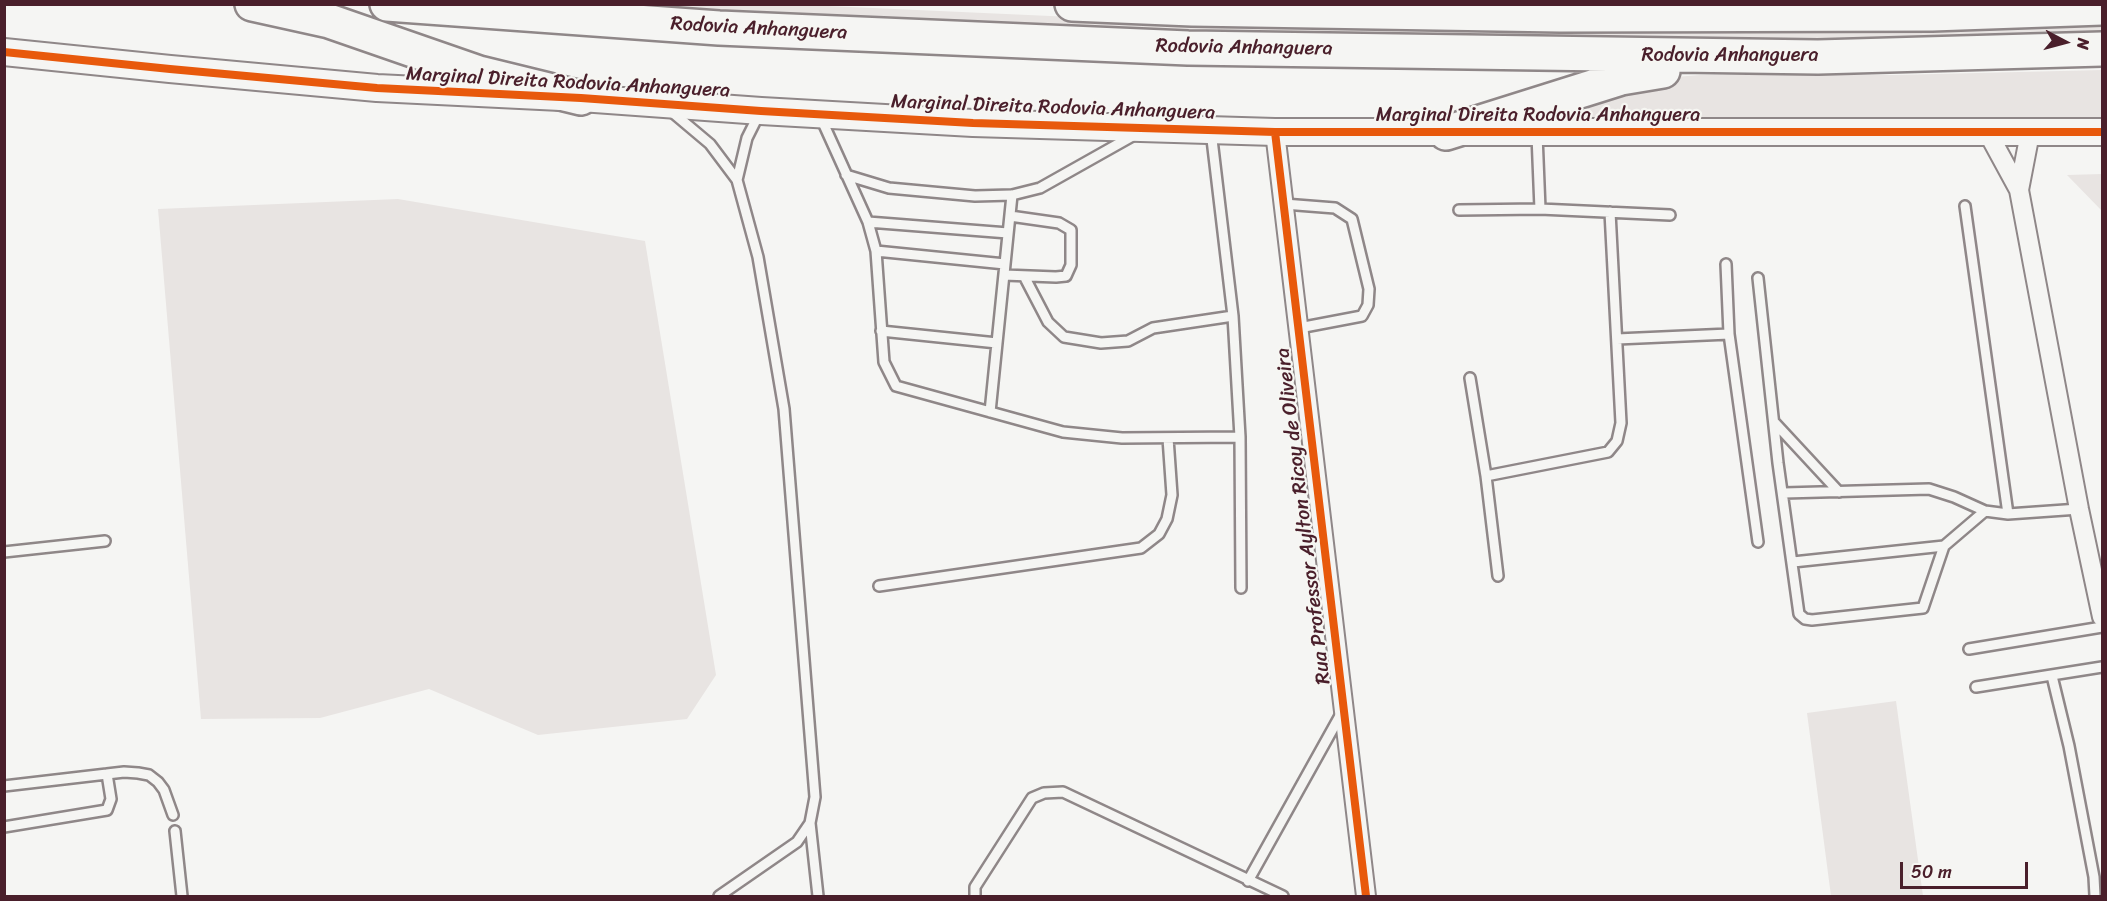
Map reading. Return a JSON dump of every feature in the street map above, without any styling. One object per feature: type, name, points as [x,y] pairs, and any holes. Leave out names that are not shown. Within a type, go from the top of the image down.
[{"type":"highway","points":[[252,4],[329,21],[479,73],[581,98]]},
{"type":"highway","name":"Rodovia Anhanguera","points":[[387,4],[719,28],[1188,48],[1818,57],[2103,49]]},
{"type":"highway","name":"Rodovia Anhanguera","points":[[1072,4],[1192,9],[1560,15],[1932,14],[2103,8]]},
{"type":"highway","points":[[1446,133],[1621,78],[1650,72],[1818,57]]},
{"type":"street","name":"Marginal Direita Rodovia Anhanguera","points":[[4,52],[377,88],[581,98],[973,123],[1275,132],[2103,132]]},
{"type":"street","name":"Rua Professor Aylton Ricoy de Oliveira","points":[[1275,132],[1366,897]]},
{"type":"street","points":[[1988,133],[2019,190],[2079,509],[2103,617]]},
{"type":"street","points":[[2019,190],[2030,133]]},
{"type":"lane","points":[[663,104],[710,144],[737,180],[758,257],[784,409],[814,797],[810,823],[818,897]]},
{"type":"lane","points":[[737,180],[747,138],[761,111]]},
{"type":"lane","points":[[819,114],[868,222],[876,251],[884,362],[896,386],[1063,432],[1122,438],[1240,437]]},
{"type":"lane","points":[[846,175],[889,188],[975,196],[1012,195],[1040,188],[1146,129]]},
{"type":"lane","points":[[1211,131],[1233,316],[1240,437],[1241,588]]},
{"type":"lane","points":[[1537,133],[1540,209]]},
{"type":"lane","points":[[990,412],[1012,195]]},
{"type":"lane","points":[[1284,204],[1335,208],[1352,219],[1369,289],[1368,305],[1362,316],[1299,328]]},
{"type":"lane","points":[[1965,206],[2008,514]]},
{"type":"lane","points":[[1459,210],[1540,209],[1670,215]]},
{"type":"lane","points":[[1486,476],[1608,452],[1617,441],[1621,423],[1610,212]]},
{"type":"lane","points":[[1004,275],[1056,278],[1066,276],[1071,265],[1071,230],[1059,223],[1010,216]]},
{"type":"lane","points":[[868,222],[1008,233]]},
{"type":"lane","points":[[876,251],[1005,264]]},
{"type":"lane","points":[[1726,264],[1729,334],[1758,542]]},
{"type":"lane","points":[[1024,276],[1048,322],[1064,337],[1101,343],[1128,341],[1153,328],[1233,316]]},
{"type":"lane","points":[[1758,278],[1778,463],[1800,614],[1805,619],[1812,620],[1923,608],[1944,546],[1985,511]]},
{"type":"lane","points":[[881,331],[997,344]]},
{"type":"lane","points":[[1617,339],[1729,334]]},
{"type":"lane","points":[[1470,378],[1486,476],[1498,576]]},
{"type":"lane","points":[[1775,423],[1839,492]]},
{"type":"lane","points":[[879,586],[1141,548],[1159,534],[1167,519],[1172,495],[1168,438]]},
{"type":"lane","points":[[1784,493],[1929,489],[1985,511],[2008,514],[2079,509]]},
{"type":"lane","points":[[4,552],[105,541]]},
{"type":"lane","points":[[1793,562],[1944,546]]},
{"type":"lane","points":[[1969,649],[2103,627]]},
{"type":"lane","points":[[1977,687],[2103,667]]},
{"type":"lane","points":[[2052,676],[2069,746],[2094,877],[2095,897]]},
{"type":"lane","points":[[1248,882],[1344,709]]},
{"type":"lane","points":[[4,786],[124,772],[149,775],[164,790],[172,815]]},
{"type":"lane","points":[[4,827],[107,810],[111,799],[107,774]]},
{"type":"lane","points":[[975,897],[975,887],[1032,798],[1044,793],[1063,792],[1283,897]]},
{"type":"lane","points":[[719,897],[797,842],[810,823]]},
{"type":"lane","points":[[176,831],[182,897]]},
{"type":"shaded area","points":[[784,4],[1139,20],[2102,21],[2102,41],[1496,44],[522,5]]},
{"type":"shaded area","points":[[2102,70],[2102,122],[1753,125],[1517,118],[1663,78],[1700,75],[1894,75]]},
{"type":"shaded area","points":[[2102,174],[2102,211],[2067,175]]},
{"type":"shaded area","points":[[398,199],[645,241],[716,675],[687,719],[538,735],[429,689],[320,718],[201,719],[158,209]]},
{"type":"shaded area","points":[[1896,701],[1923,896],[1831,896],[1807,713]]},
{"type":"cycle path","points":[[4,52],[377,88],[581,98],[973,123],[1275,132],[2102,132]]},
{"type":"cycle path","points":[[1275,132],[1366,896]]}]
